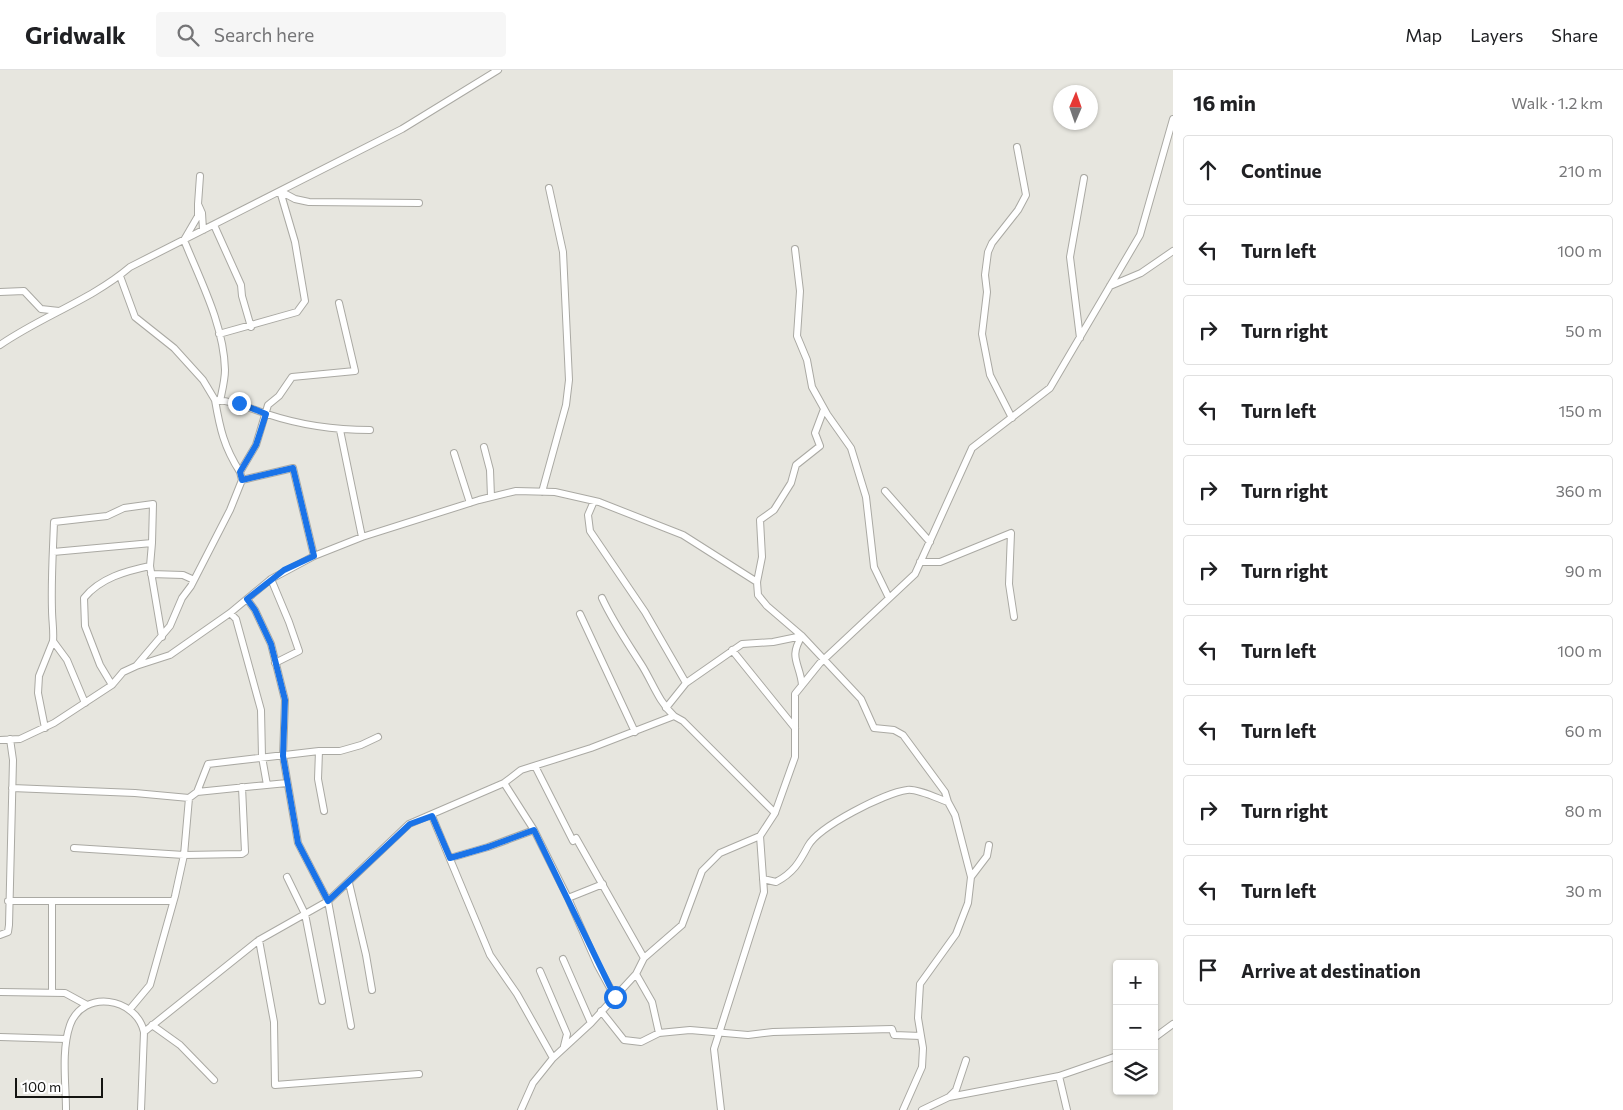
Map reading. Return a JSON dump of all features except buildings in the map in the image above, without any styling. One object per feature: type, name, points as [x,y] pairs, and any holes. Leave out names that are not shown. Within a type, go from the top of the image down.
[{"type":"street","points":[[0,346],[27,327],[60,311],[120,276],[130,267],[402,129],[498,70]]},
{"type":"street","points":[[521,1110],[533,1083],[553,1058],[590,1023],[636,974],[644,958],[682,925],[702,871],[720,853],[760,836],[775,813],[795,757],[795,694],[824,659],[915,574],[972,448],[1050,388],[1140,236],[1173,119]]},
{"type":"street","points":[[1012,418],[990,375],[982,334],[987,292],[985,275],[988,252],[1026,195],[1017,147]]},
{"type":"street","points":[[184,240],[198,216],[200,176]]},
{"type":"street","points":[[1080,338],[1070,257],[1084,178]]},
{"type":"street","points":[[542,492],[566,405],[569,380],[562,252],[549,188]]},
{"type":"street","points":[[280,191],[295,199],[309,202],[419,203]]},
{"type":"street","points":[[219,334],[251,327],[297,312],[305,301],[295,242],[280,191]]},
{"type":"street","points":[[198,204],[202,213],[202,230]]},
{"type":"street","points":[[214,224],[241,285],[242,296],[251,327]]},
{"type":"street","points":[[136,666],[168,630],[182,598],[194,580],[230,510],[242,480],[240,472],[227,452],[220,429],[218,400],[225,370],[219,334],[213,310],[184,240]]},
{"type":"street","points":[[795,248],[800,291],[797,336],[807,360],[812,387],[824,409],[851,448],[866,497],[874,567],[889,598]]},
{"type":"street","points":[[1110,286],[1142,274],[1173,251]]},
{"type":"street","points":[[120,276],[135,317],[178,353],[203,380],[218,400],[239,403],[266,414],[340,430],[370,430]]},
{"type":"street","points":[[0,292],[24,291],[41,309],[60,311]]},
{"type":"street","points":[[240,472],[256,445],[270,403],[279,396],[292,377],[355,371],[340,303]]},
{"type":"street","points":[[824,409],[815,433],[820,446],[796,464],[790,483],[774,510],[760,520],[762,557],[757,582],[758,595],[767,606],[802,636],[862,699],[874,728],[894,730],[903,735],[946,792],[948,802],[956,815],[970,877],[968,903],[956,934],[920,984],[918,1018],[921,1036],[922,1067],[903,1110]]},
{"type":"street","points":[[340,430],[362,537]]},
{"type":"street","points":[[484,447],[490,470],[490,497]]},
{"type":"street","points":[[454,453],[470,503]]},
{"type":"street","points":[[242,480],[293,468],[314,556]]},
{"type":"street","points":[[0,740],[20,738],[45,728],[112,685],[123,672],[170,655],[230,613],[271,579],[314,556],[362,537],[490,497],[516,491],[554,492],[594,501],[682,535],[757,582]]},
{"type":"street","points":[[885,491],[930,542]]},
{"type":"street","points":[[594,501],[588,515],[590,531],[645,612],[686,683]]},
{"type":"street","points":[[45,728],[38,693],[39,676],[53,641],[54,522],[107,516],[124,508],[153,504],[150,566],[162,637]]},
{"type":"street","points":[[920,562],[940,562],[1011,533],[1009,584],[1014,617]]},
{"type":"street","points":[[53,552],[152,543]]},
{"type":"street","points":[[112,685],[100,665],[86,626],[84,598],[91,589],[122,572],[150,566]]},
{"type":"street","points":[[152,574],[183,575],[194,580]]},
{"type":"street","points":[[271,579],[290,622],[299,651],[275,663]]},
{"type":"street","points":[[602,598],[621,635],[642,665],[666,708],[683,721],[775,813]]},
{"type":"street","points":[[247,599],[255,610],[271,644],[285,700],[283,756],[298,843],[328,901],[351,1026]]},
{"type":"street","points":[[230,613],[236,620],[261,710],[262,757],[267,785]]},
{"type":"street","points":[[580,614],[635,732]]},
{"type":"street","points":[[666,708],[686,683],[742,644],[773,642],[802,636]]},
{"type":"street","points":[[802,636],[796,646],[795,658],[802,685]]},
{"type":"street","points":[[53,641],[67,660],[85,703]]},
{"type":"street","points":[[732,650],[795,728]]},
{"type":"street","points":[[144,1032],[259,940],[328,901],[410,824],[504,783],[521,770],[635,732],[674,716]]},
{"type":"street","points":[[197,792],[208,764],[319,750],[340,751],[361,745],[378,737]]},
{"type":"street","points":[[0,935],[8,932],[13,760],[10,739]]},
{"type":"street","points":[[319,750],[318,779],[324,811]]},
{"type":"street","points":[[535,766],[574,839],[603,884],[644,958]]},
{"type":"street","points":[[12,788],[135,793],[189,798],[197,792],[287,783]]},
{"type":"street","points":[[504,783],[534,830],[568,898],[597,964],[615,997]]},
{"type":"street","points":[[74,848],[184,855],[233,856],[245,852],[242,787]]},
{"type":"street","points":[[763,879],[776,882],[789,875],[808,846],[828,826],[875,801],[909,789],[948,802]]},
{"type":"street","points":[[130,1009],[150,985],[184,855],[189,798]]},
{"type":"street","points":[[432,816],[490,955],[517,994],[553,1058]]},
{"type":"street","points":[[450,858],[488,847],[534,830]]},
{"type":"street","points":[[720,1110],[714,1049],[764,892],[760,836]]},
{"type":"street","points":[[970,877],[982,865],[987,856],[989,845]]},
{"type":"street","points":[[287,877],[305,914],[322,1001]]},
{"type":"street","points":[[349,883],[372,990]]},
{"type":"street","points":[[568,898],[603,884]]},
{"type":"street","points":[[8,901],[172,901]]},
{"type":"street","points":[[52,901],[52,993]]},
{"type":"street","points":[[259,940],[274,1022],[275,1085],[418,1074]]},
{"type":"street","points":[[562,960],[590,1023]]},
{"type":"street","points":[[540,971],[567,1034],[564,1047]]},
{"type":"street","points":[[636,974],[652,1002],[659,1033]]},
{"type":"street","points":[[0,992],[73,995],[88,1005]]},
{"type":"street","points":[[66,1110],[66,1039],[75,1016],[88,1005],[107,1001],[130,1009],[140,1018],[144,1032],[141,1110]]},
{"type":"street","points":[[601,1011],[624,1040],[641,1042],[659,1033],[720,1031],[748,1035],[773,1032],[892,1029],[894,1035],[921,1036]]},
{"type":"street","points":[[1158,1035],[1173,1024]]},
{"type":"street","points":[[152,1025],[180,1045],[214,1080]]},
{"type":"street","points":[[0,1037],[66,1039]]},
{"type":"street","points":[[922,1110],[949,1097],[1059,1076],[1113,1057]]},
{"type":"street","points":[[949,1097],[956,1090],[966,1060]]},
{"type":"street","points":[[1059,1076],[1067,1110]]},
{"type":"route","points":[[239,403],[266,414],[256,445],[240,472],[242,480],[293,468],[314,556],[284,570],[247,599],[255,610],[271,644],[285,700],[283,756],[298,843],[328,901],[410,824],[432,816],[450,858],[488,847],[534,830],[596,957],[597,964],[615,997]]}]
